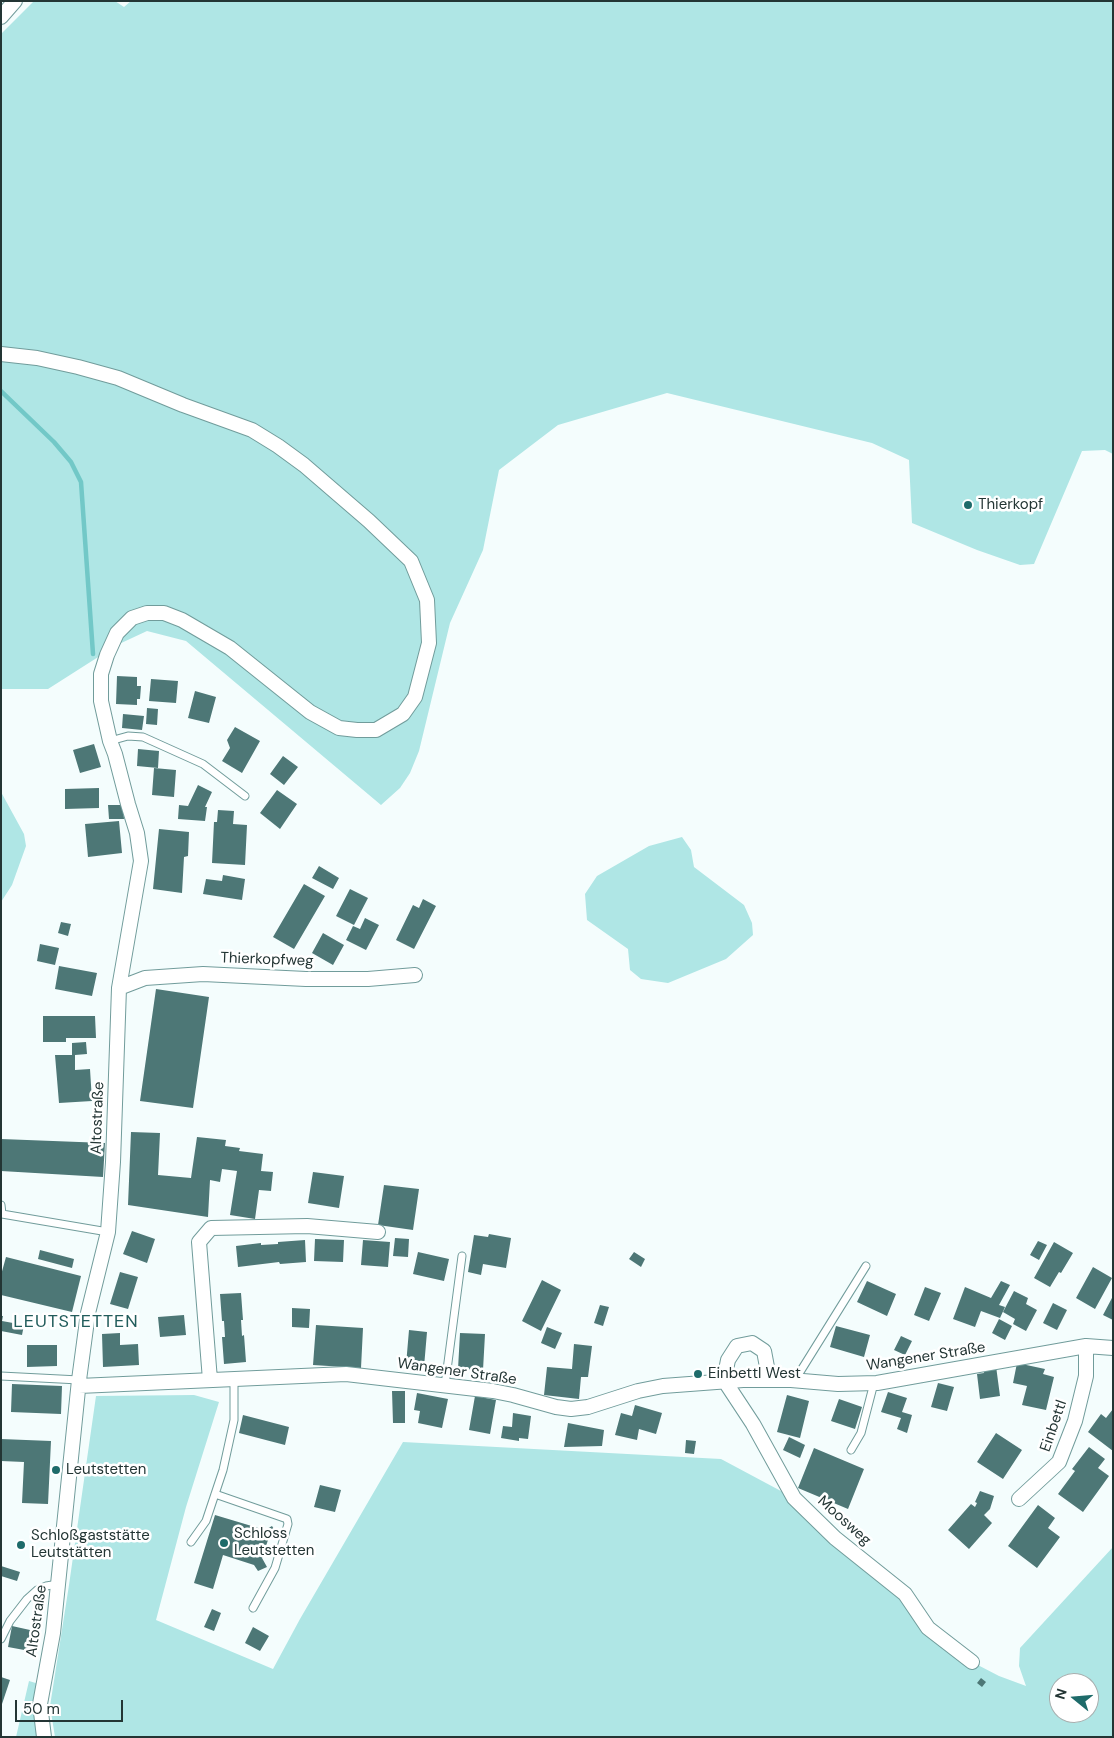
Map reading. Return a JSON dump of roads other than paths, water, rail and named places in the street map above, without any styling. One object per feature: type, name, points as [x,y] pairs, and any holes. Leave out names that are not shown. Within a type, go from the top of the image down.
[{"type":"street","points":[[1,17],[14,1]]},
{"type":"street","name":"Altostraße","points":[[1,354],[37,358],[118,378],[258,434],[278,446],[304,465],[369,521],[411,561],[427,600],[429,643],[415,696],[403,714],[376,730],[339,728],[326,722],[310,712],[230,648],[182,620],[164,613],[147,613],[132,618],[117,633],[107,654],[101,674],[101,701],[110,741],[137,833],[140,862],[119,988],[113,1162],[108,1232],[88,1313],[79,1383],[53,1634],[40,1704],[44,1737]]},
{"type":"street","name":"Thierkopfweg","points":[[119,988],[145,978],[203,974],[306,979],[368,979],[415,975]]},
{"type":"street","points":[[210,1380],[199,1242],[211,1228],[307,1226],[378,1232]]},
{"type":"street","points":[[724,1380],[728,1360],[737,1346],[752,1343],[764,1351],[767,1380]]},
{"type":"street","name":"Wangener Straße","points":[[79,1383],[346,1374],[501,1393],[556,1408],[571,1409],[597,1405],[638,1391],[663,1386],[724,1380],[795,1380],[838,1384],[874,1383],[1086,1346],[1113,1348]]},
{"type":"street","name":"Einbettl","points":[[1019,1499],[1059,1462],[1075,1421],[1086,1376],[1086,1346]]},
{"type":"street","name":"Moosweg","points":[[724,1380],[753,1424],[794,1498],[836,1538],[905,1594],[928,1628],[972,1662]]},
{"type":"lane","points":[[110,741],[128,736],[143,737],[203,764],[245,796]]},
{"type":"lane","points":[[1,1205],[2,1214],[108,1232]]},
{"type":"lane","points":[[445,1385],[462,1256]]},
{"type":"lane","points":[[795,1380],[866,1266]]},
{"type":"lane","points":[[1,1376],[79,1383]]},
{"type":"lane","points":[[191,1542],[206,1521],[223,1470],[234,1420],[234,1379]]},
{"type":"lane","points":[[852,1450],[861,1434],[874,1383]]},
{"type":"lane","points":[[215,1494],[286,1519],[288,1524],[275,1568],[253,1608]]},
{"type":"lane","points":[[1,1639],[10,1621],[27,1599],[37,1590],[58,1584]]},
{"type":"waterway","points":[[1,391],[54,442],[71,462],[81,482],[93,654]]},
{"type":"place","name":"Thierkopf","points":[[968,505]]},
{"type":"place","name":"Einbettl West","points":[[698,1374]]},
{"type":"place","name":"Leutstetten","points":[[56,1470]]},
{"type":"place","name":"Schloss Leutstetten","points":[[224,1543]]},
{"type":"place","name":"Schloßgaststätte Leutstätten","points":[[21,1545]]},
{"type":"district","name":"LEUTSTETTEN","points":[[76,1322]]}]
